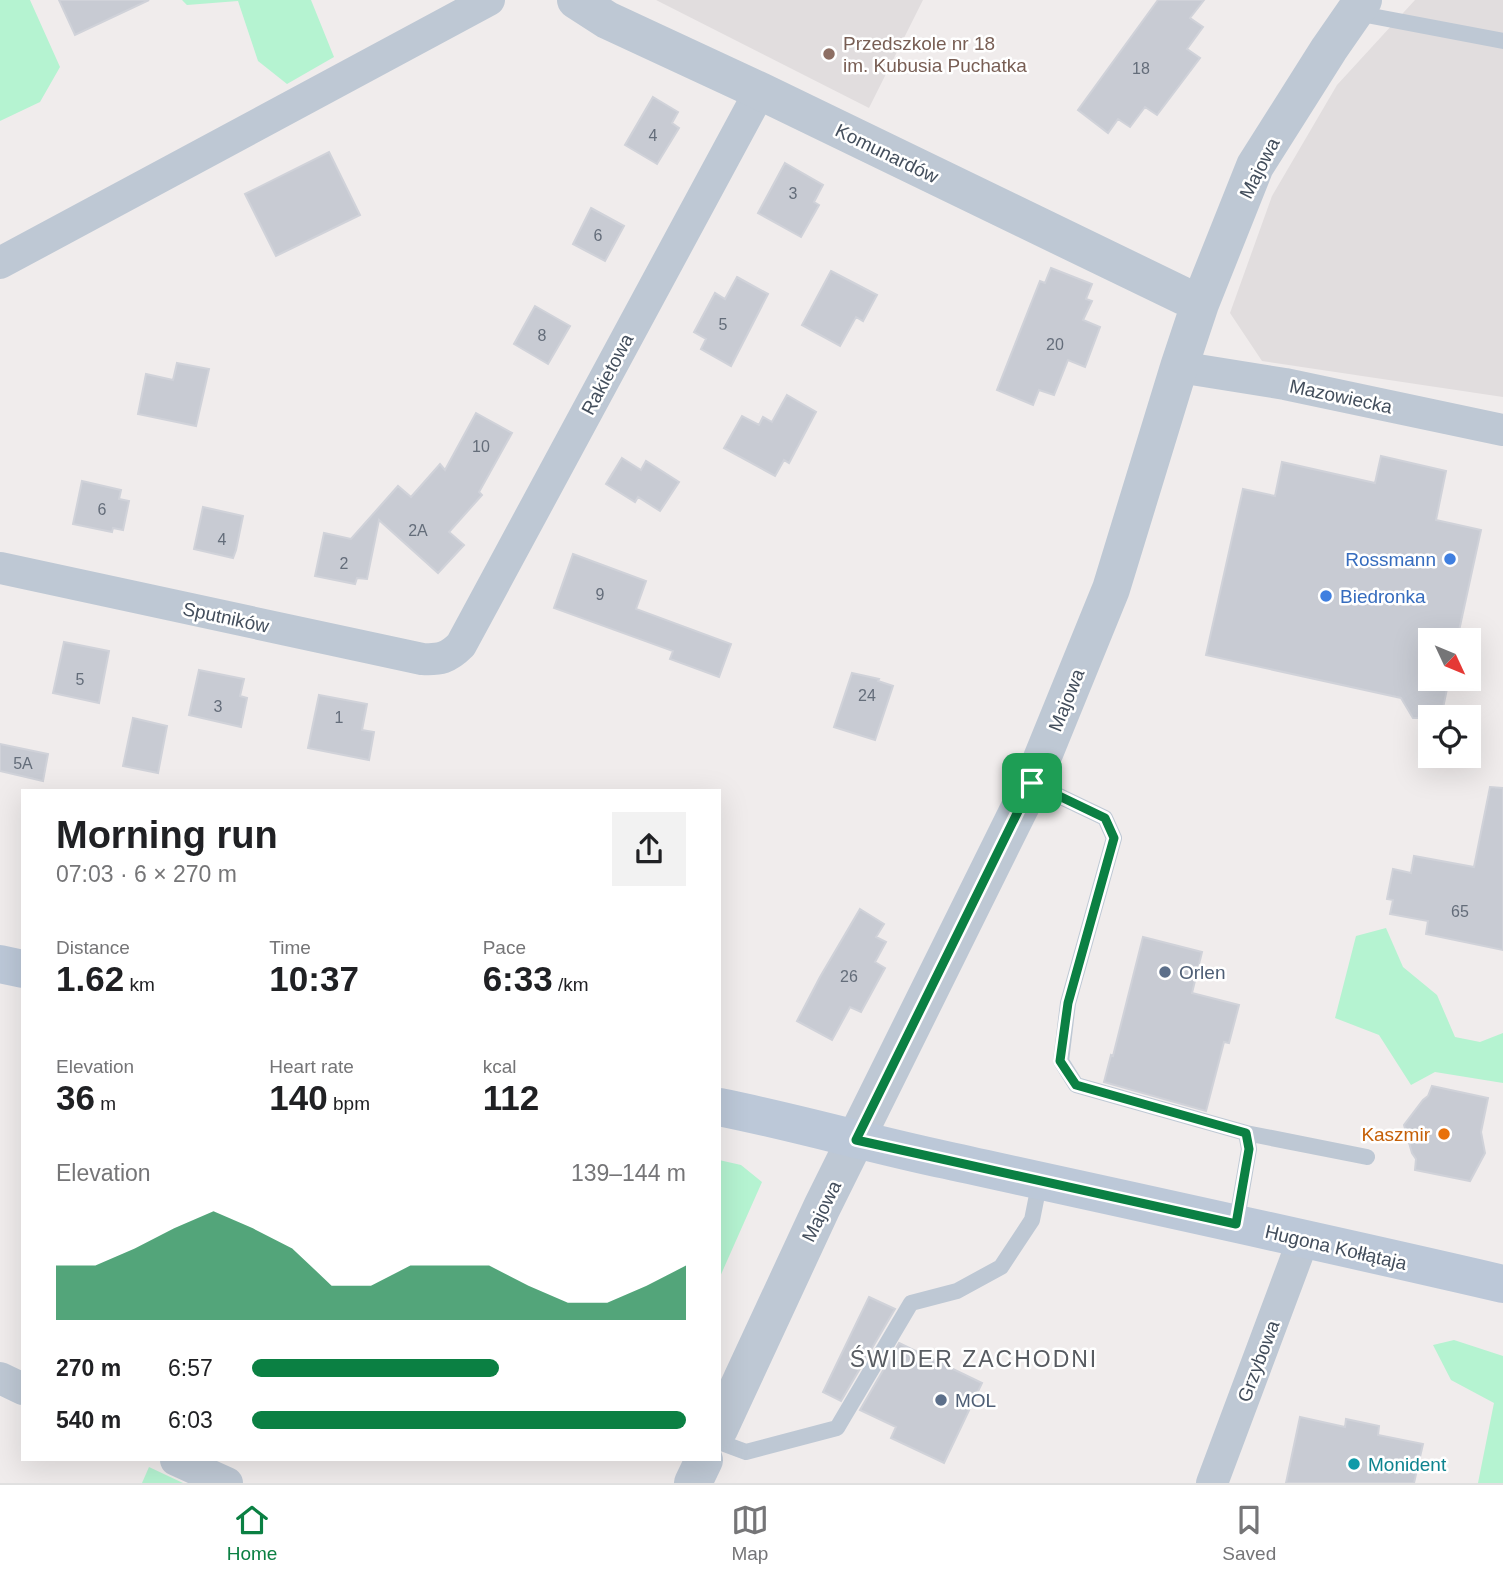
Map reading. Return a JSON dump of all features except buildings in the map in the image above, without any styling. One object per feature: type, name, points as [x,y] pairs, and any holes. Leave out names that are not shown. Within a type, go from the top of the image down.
[{"type":"main road","points":[[0,964],[21,969]]},
{"type":"main road","name":"Hugona Kołłątaja","points":[[721,1107],[1503,1284]]},
{"type":"street","points":[[0,263],[489,0]]},
{"type":"street","name":"Komunardów","points":[[576,0],[607,20],[1200,304]]},
{"type":"street","name":"Majowa","points":[[721,1425],[822,1207],[1032,783],[1111,589],[1200,304],[1255,166],[1358,6]]},
{"type":"street","name":"Rakietowa","points":[[452,654],[461,645],[760,91]]},
{"type":"street","name":"Mazowiecka","points":[[1179,367],[1285,384],[1503,430]]},
{"type":"street","name":"Sputników","points":[[0,568],[422,659],[438,660],[452,654]]},
{"type":"street","name":"Grzybowa","points":[[1212,1483],[1303,1240]]},
{"type":"street","points":[[0,1378],[21,1388]]},
{"type":"street","points":[[178,1461],[227,1483]]},
{"type":"street","points":[[693,1483],[704,1461]]},
{"type":"lane","points":[[1358,6],[1503,41]]},
{"type":"lane","points":[[1032,783],[1105,818],[1114,838],[1068,1003],[1060,1061],[1076,1085],[1246,1133],[1367,1157]]},
{"type":"lane","points":[[1236,1224],[1249,1149],[1246,1133]]},
{"type":"lane","points":[[721,1443],[746,1452],[837,1428],[911,1303],[957,1291],[1001,1267],[1032,1220],[1040,1180]]},
{"type":"shaded area","name":"Przedszkole nr 18 im. Kubusia Puchatka","points":[[656,0],[923,0],[869,108]]},
{"type":"shaded area","points":[[1415,0],[1503,0],[1503,397],[1262,361],[1230,313],[1272,196],[1337,85]]},
{"type":"green space","points":[[0,0],[30,0],[60,67],[40,102],[0,121]]},
{"type":"green space","points":[[182,0],[311,0],[334,57],[287,84],[258,61],[238,1],[187,5]]},
{"type":"green space","points":[[1386,928],[1403,967],[1437,995],[1455,1037],[1480,1042],[1503,1033],[1503,1083],[1435,1072],[1411,1085],[1379,1035],[1335,1018],[1356,936]]},
{"type":"green space","points":[[721,1160],[741,1165],[762,1182],[721,1274]]},
{"type":"green space","points":[[1454,1340],[1503,1356],[1503,1483],[1478,1483],[1494,1403],[1451,1380],[1433,1345]]},
{"type":"green space","points":[[149,1467],[183,1483],[142,1483]]},
{"type":"place","name":"Przedszkole nr 18 im. Kubusia Puchatka","points":[[829,54]]},
{"type":"place","name":"Rossmann","points":[[1450,559]]},
{"type":"place","name":"Biedronka","points":[[1326,596]]},
{"type":"place","name":"Orlen","points":[[1165,972]]},
{"type":"place","name":"Kaszmir","points":[[1444,1134]]},
{"type":"place","name":"MOL","points":[[941,1400]]},
{"type":"place","name":"Monident","points":[[1354,1464]]},
{"type":"district","name":"ŚWIDER ZACHODNI","points":[[974,1359]]},
{"type":"route","points":[[1032,783],[1105,818],[1114,838],[1068,1003],[1060,1061],[1076,1085],[1246,1133],[1249,1149],[1236,1224],[856,1140],[1032,783]]}]
